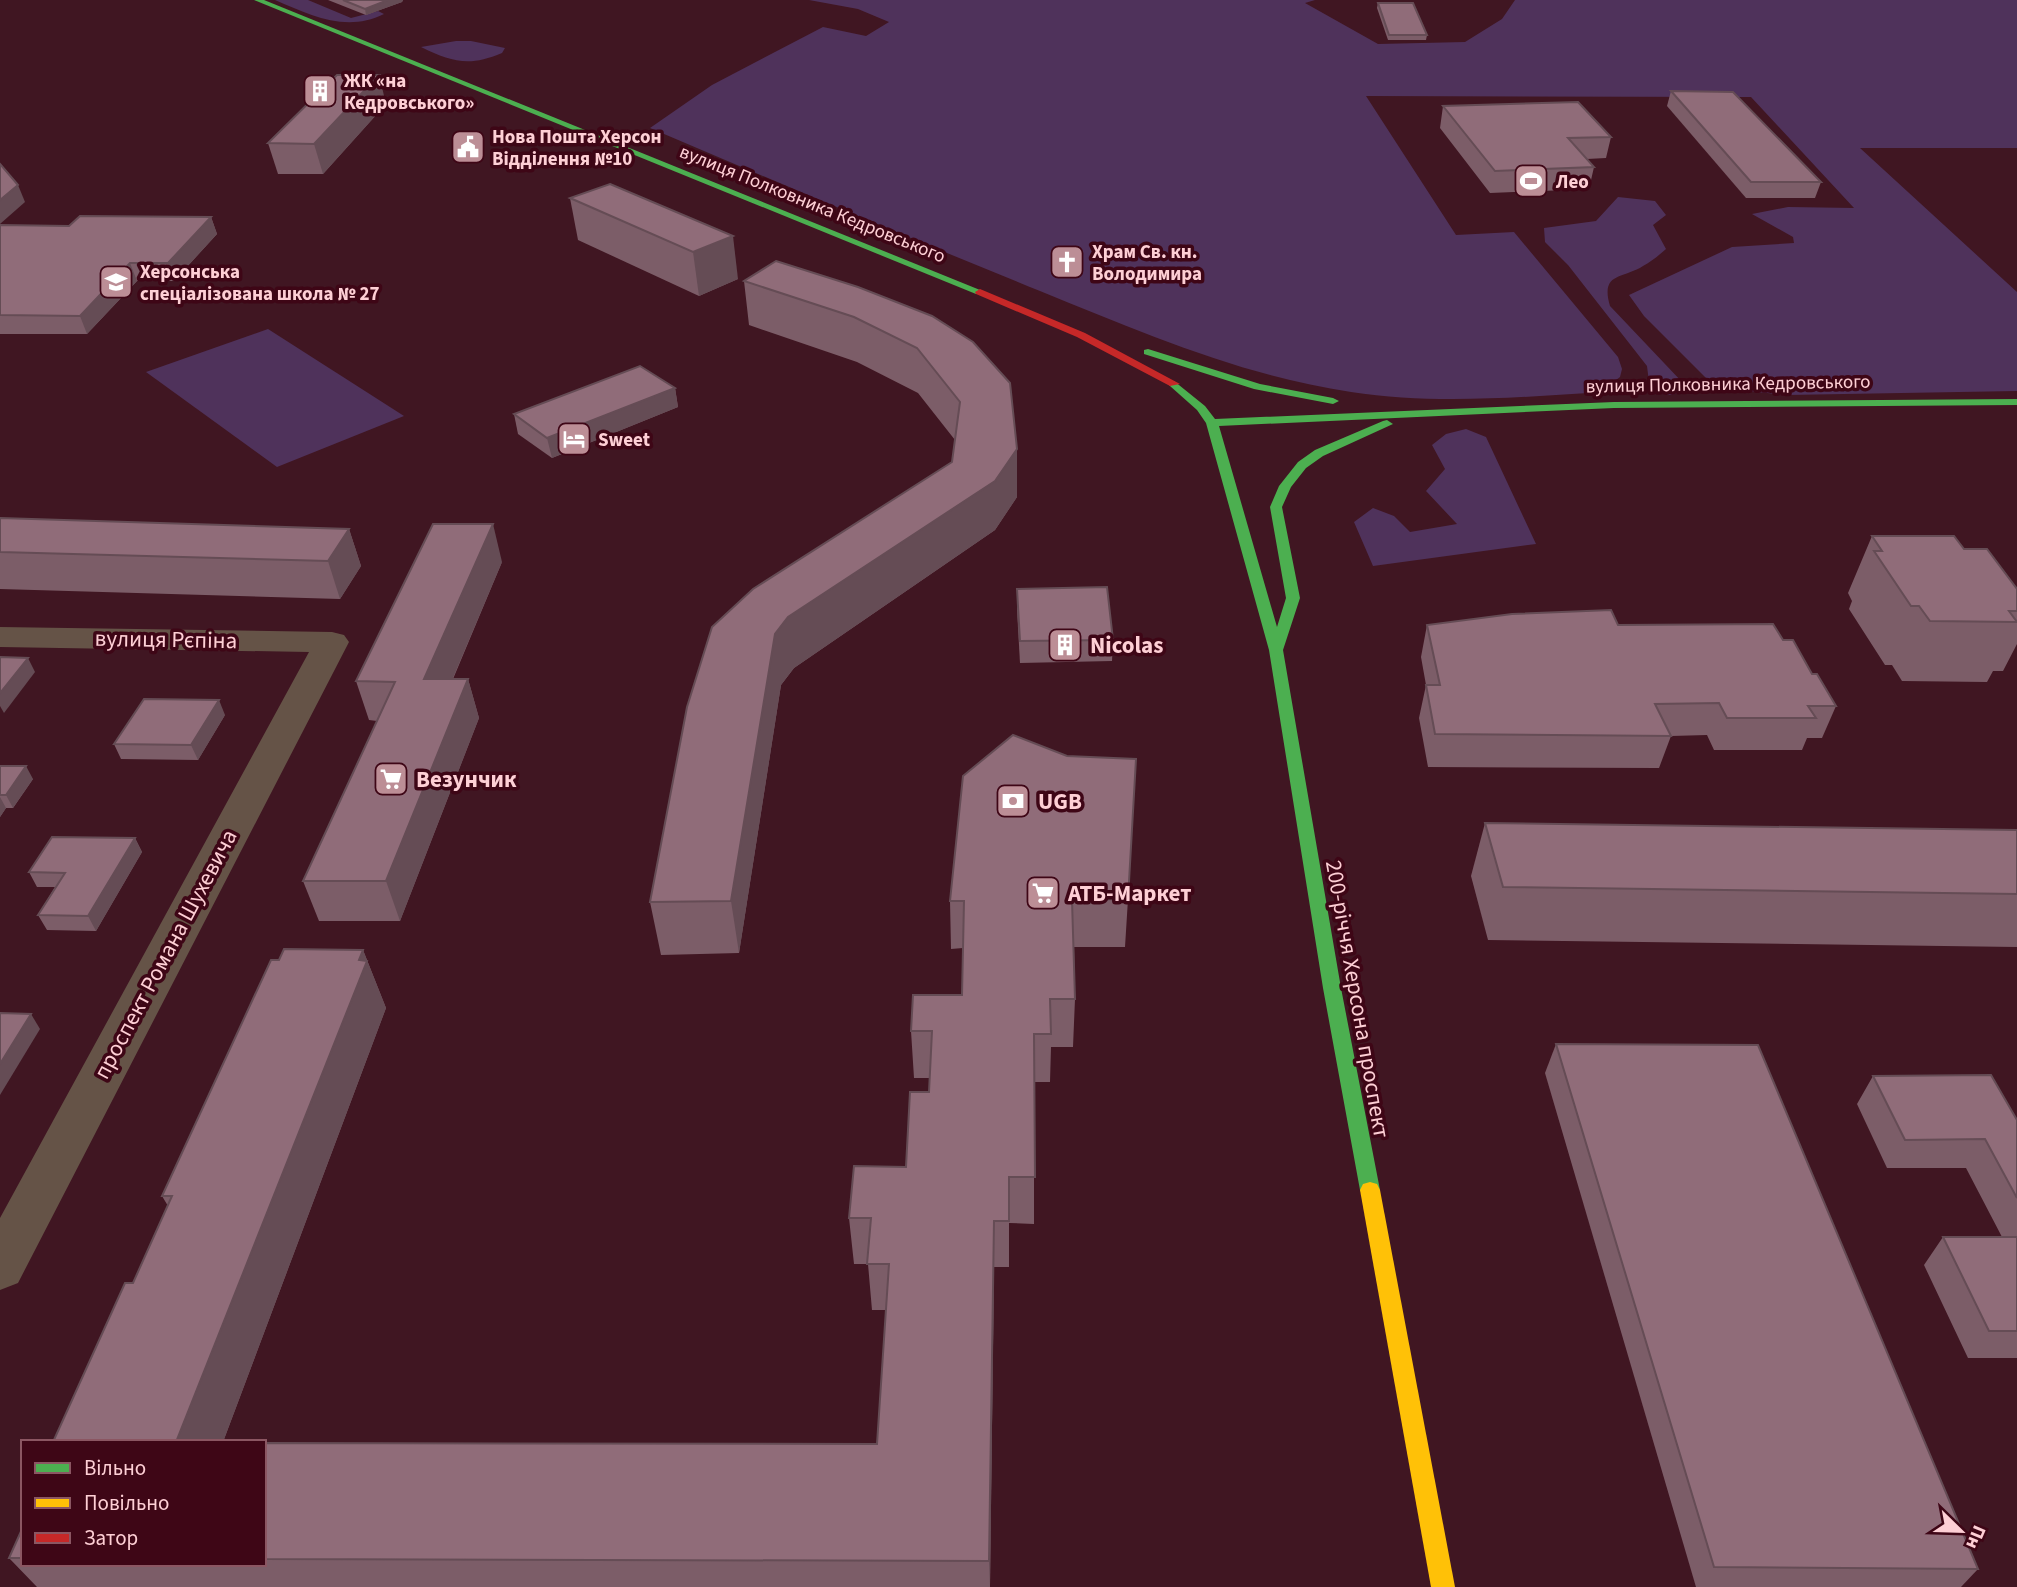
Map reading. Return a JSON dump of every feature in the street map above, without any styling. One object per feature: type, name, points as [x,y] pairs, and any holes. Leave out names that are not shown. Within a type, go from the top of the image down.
[{"type":"street","name":"вулиця Полковника Кедровського","points":[[258,0],[700,181],[886,253],[1081,335],[1150,369],[1179,387],[1212,424],[1439,411],[1724,403],[2017,401]]},
{"type":"street","name":"вулиця Полковника Кедровського","points":[[1081,335],[1153,353],[1258,387],[1360,405],[1439,411]]},
{"type":"street","name":"вулиця Полковника Кедровського","points":[[1276,650],[1293,598],[1276,507],[1285,486],[1302,465],[1339,442],[1388,424],[1439,411]]},
{"type":"street","name":"200-річчя Херсона проспект","points":[[1212,424],[1276,650],[1332,988],[1443,1587]]},
{"type":"street","name":"вулиця Рєпіна","points":[[0,637],[332,642]]},
{"type":"street","name":"проспект Романа Шухевича","points":[[7,1240],[332,642]]},
{"type":"shaded area","points":[[275,0],[308,0],[351,18],[378,11],[384,14],[356,22],[342,22],[315,16]]},
{"type":"shaded area","points":[[809,0],[1315,0],[1305,3],[1378,44],[1465,42],[1502,19],[1515,0],[2017,0],[2017,148],[1860,148],[2017,292],[2017,391],[1787,395],[1716,388],[1644,316],[1629,295],[1732,247],[1794,243],[1793,237],[1752,214],[1788,207],[1854,208],[1751,97],[1366,96],[1456,235],[1514,232],[1618,357],[1622,369],[1620,377],[1607,387],[1588,393],[1529,397],[1410,398],[1310,385],[1231,364],[1154,337],[893,231],[650,128],[712,85],[823,27],[866,36],[889,22],[858,9]]},
{"type":"shaded area","points":[[471,41],[505,48],[502,53],[480,60],[461,61],[421,47]]},
{"type":"shaded area","points":[[1618,197],[1655,201],[1666,215],[1653,225],[1666,249],[1646,264],[1615,278],[1608,287],[1608,295],[1610,306],[1683,383],[1686,388],[1678,393],[1664,394],[1650,390],[1647,366],[1568,265],[1545,242],[1544,228],[1596,221]]},
{"type":"shaded area","points":[[268,329],[404,416],[277,467],[146,372]]},
{"type":"shaded area","points":[[1466,429],[1486,437],[1536,544],[1373,566],[1354,522],[1373,508],[1394,516],[1410,532],[1457,524],[1426,491],[1445,469],[1432,445],[1446,434]]},
{"type":"building","points":[[343,0],[388,0],[365,9]]},
{"type":"building","points":[[1378,3],[1413,3],[1427,35],[1389,35]]},
{"type":"building","points":[[337,75],[379,75],[314,144],[268,143]]},
{"type":"building","points":[[1671,91],[1733,92],[1821,182],[1751,182]]},
{"type":"building","points":[[1578,102],[1611,137],[1568,138],[1594,167],[1495,171],[1443,106]]},
{"type":"building","points":[[0,164],[18,185],[0,200]]},
{"type":"building","points":[[610,184],[733,236],[693,252],[570,198]]},
{"type":"building","points":[[80,216],[211,217],[168,263],[130,263],[80,316],[0,315],[0,225],[69,226]]},
{"type":"building","points":[[776,261],[858,287],[932,316],[973,342],[1010,383],[1017,449],[995,481],[788,617],[775,634],[731,901],[650,902],[687,707],[712,627],[753,589],[952,462],[960,402],[917,348],[854,317],[744,281]]},
{"type":"building","points":[[640,366],[675,388],[547,438],[514,414]]},
{"type":"building","points":[[0,518],[349,529],[328,561],[0,552]]},
{"type":"building","points":[[433,524],[493,524],[424,679],[468,679],[386,881],[303,881],[395,682],[356,681]]},
{"type":"building","points":[[1872,536],[1954,536],[1964,549],[1987,549],[2017,589],[2017,611],[2009,611],[2017,622],[1930,621],[1919,606],[1911,606],[1874,551],[1882,551]]},
{"type":"building","points":[[1107,587],[1113,640],[1020,641],[1017,589]]},
{"type":"building","points":[[1611,610],[1618,625],[1773,624],[1783,640],[1793,640],[1812,674],[1817,674],[1836,706],[1808,706],[1816,718],[1727,718],[1719,703],[1655,704],[1671,736],[1435,734],[1426,685],[1440,685],[1427,625],[1512,614]]},
{"type":"building","points":[[0,657],[28,658],[0,693]]},
{"type":"building","points":[[144,699],[219,700],[191,745],[114,744]]},
{"type":"building","points":[[1013,735],[1067,756],[1136,759],[1128,899],[1072,900],[1075,999],[1050,999],[1051,1034],[1034,1034],[1035,1177],[1009,1177],[1009,1221],[994,1221],[989,1561],[266,1559],[266,1443],[877,1444],[889,1264],[867,1264],[871,1218],[849,1218],[854,1166],[906,1167],[910,1092],[929,1092],[932,1031],[911,1031],[913,995],[962,995],[964,901],[950,901],[963,776]]},
{"type":"building","points":[[0,766],[26,766],[6,795],[0,795]]},
{"type":"building","points":[[1485,823],[2017,830],[2017,894],[1503,887]]},
{"type":"building","points":[[52,837],[135,838],[88,916],[38,915],[65,873],[29,872]]},
{"type":"building","points":[[284,949],[363,950],[359,960],[367,961],[177,1440],[54,1440],[125,1283],[133,1283],[172,1196],[162,1196],[271,960],[279,960]]},
{"type":"building","points":[[0,1013],[31,1014],[0,1064]]},
{"type":"building","points":[[1556,1044],[1758,1045],[1978,1569],[1714,1567]]},
{"type":"building","points":[[1991,1075],[2017,1120],[2017,1198],[1985,1139],[1905,1140],[1873,1076]]},
{"type":"building","points":[[1943,1237],[2017,1237],[2017,1331],[1989,1331]]},
{"type":"building","points":[[21,1531],[21,1558],[9,1558]]},
{"type":"traffic: fast","points":[[258,0],[980,292]]},
{"type":"traffic: fast","points":[[1148,352],[1258,387],[1333,401]]},
{"type":"traffic: fast","points":[[1174,384],[1201,408],[1212,423],[1276,650],[1332,988],[1370,1190]]},
{"type":"traffic: fast","points":[[1212,423],[1614,405],[2017,402]]},
{"type":"traffic: fast","points":[[1276,650],[1293,598],[1276,507],[1285,486],[1302,465],[1319,453],[1387,424]]},
{"type":"traffic: slow","points":[[1370,1190],[1443,1587]]},
{"type":"traffic: jam","points":[[980,292],[1081,335],[1174,384]]},
{"type":"place","name":"ЖК «на Кедровського»","points":[[320,91]]},
{"type":"place","name":"Нова Пошта Херсон Відділення №10","points":[[468,147]]},
{"type":"place","name":"Лео","points":[[1531,181]]},
{"type":"place","name":"Храм Св. кн. Володимира","points":[[1067,262]]},
{"type":"place","name":"Херсонська спеціалізована школа № 27","points":[[116,282]]},
{"type":"place","name":"Sweet","points":[[574,439]]},
{"type":"place","name":"Nicolas","points":[[1065,645]]},
{"type":"place","name":"Везунчик","points":[[391,779]]},
{"type":"place","name":"UGB","points":[[1013,801]]},
{"type":"place","name":"АТБ-Маркет","points":[[1043,893]]}]
